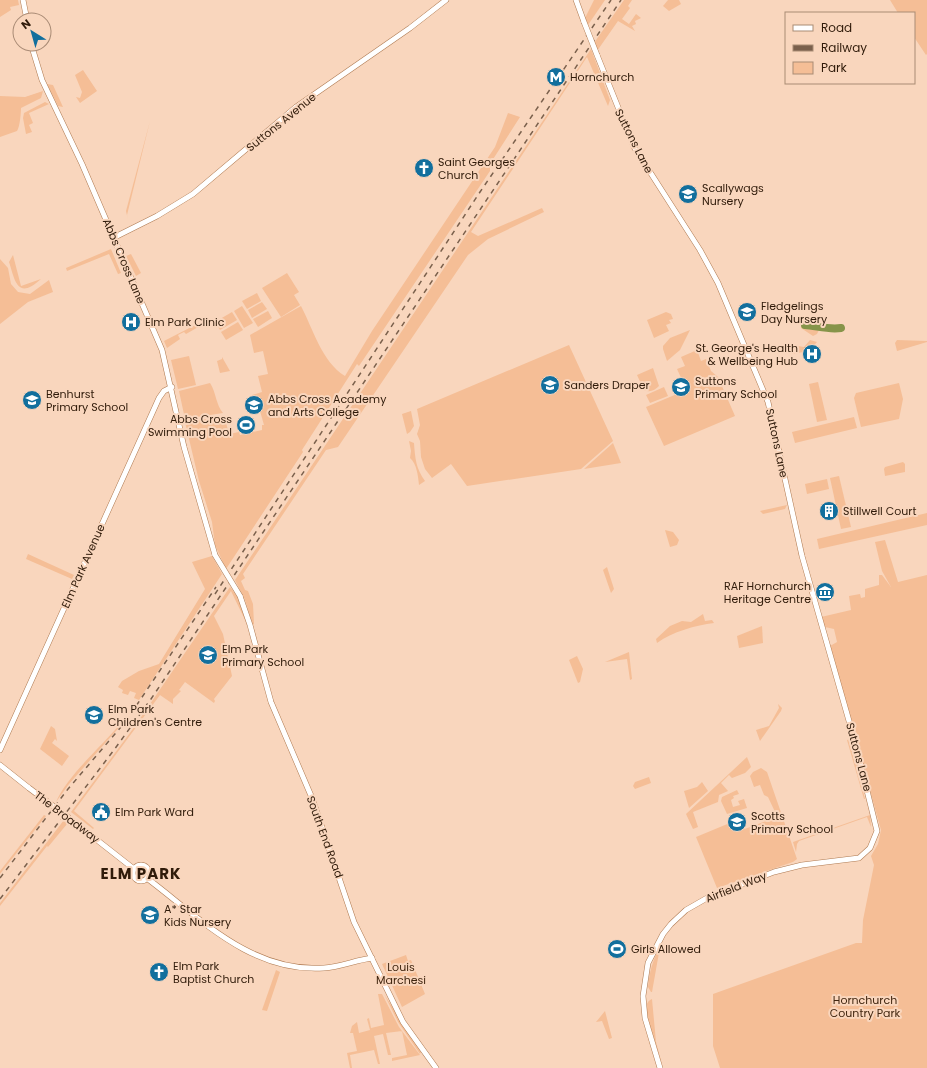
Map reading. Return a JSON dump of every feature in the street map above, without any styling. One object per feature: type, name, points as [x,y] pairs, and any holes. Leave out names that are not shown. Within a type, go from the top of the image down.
[{"type":"street","points":[[23,0],[25,12]]},
{"type":"street","name":"Suttons Avenue","points":[[113,238],[157,216],[193,194],[296,107],[410,28],[446,0]]},
{"type":"street","name":"Suttons Lane","points":[[576,0],[634,147],[700,250],[718,283],[768,402],[802,556],[877,825],[874,843],[863,856]]},
{"type":"street","name":"Abbs Cross Lane","points":[[33,52],[42,80],[82,164],[156,335],[172,388],[184,447],[214,555]]},
{"type":"street","name":"Elm Park Avenue","points":[[0,750],[159,398],[164,391],[172,388]]},
{"type":"street","name":"South End Road","points":[[214,555],[240,596],[250,625],[271,702],[312,798],[354,922],[403,1022],[436,1068]]},
{"type":"street","points":[[0,759],[0,764]]},
{"type":"street","name":"The Broadway","points":[[0,764],[134,868]]},
{"type":"street","name":"Airfield Way","points":[[660,1068],[645,1018],[644,982],[652,953],[663,934],[671,924],[686,910],[707,898],[767,874],[789,868],[853,860],[863,856]]},
{"type":"street","points":[[138,865],[146,867],[149,872],[148,879],[141,882],[134,879],[134,868],[138,865]]},
{"type":"street","points":[[148,879],[227,940],[243,950],[268,961],[297,967],[326,968],[372,958]]},
{"type":"green space","points":[[0,0],[18,0],[19,5],[10,7],[11,10],[0,17]]},
{"type":"green space","points":[[594,0],[605,0],[588,25],[585,18]]},
{"type":"green space","points":[[624,0],[632,0],[628,6],[630,8],[622,19],[629,24],[636,14],[641,18],[635,21],[636,24],[632,26],[635,31],[618,21],[597,51],[594,43]]},
{"type":"green space","points":[[668,0],[679,0],[681,4],[669,11],[663,6]]},
{"type":"green space","points":[[890,0],[927,0],[926,55],[915,38],[915,12],[897,12]]},
{"type":"green space","points":[[591,49],[610,100],[608,106],[587,57],[471,232],[478,236],[542,208],[544,212],[488,239],[468,255],[338,447],[326,450],[243,574],[245,578],[241,581],[245,590],[248,591],[253,604],[253,625],[245,600],[235,580]]},
{"type":"green space","points":[[83,70],[97,91],[80,103],[76,97],[80,98],[82,92],[75,75]]},
{"type":"green space","points":[[47,84],[53,85],[63,107],[58,106]]},
{"type":"green space","points":[[43,91],[41,98],[21,108],[20,123],[17,131],[0,137],[0,96],[25,97]]},
{"type":"green space","points":[[45,102],[49,104],[29,113],[33,123],[29,125],[32,132],[26,134],[23,118],[24,113]]},
{"type":"green space","points":[[508,113],[520,117],[490,164],[490,171],[359,366],[357,364],[302,450],[303,452],[226,569],[215,545],[212,522],[199,481],[185,422],[220,417],[225,419],[229,434],[239,432],[240,435],[262,430],[262,425],[264,425],[260,411],[258,411],[257,407],[255,407],[252,395],[262,392],[258,376],[268,374],[263,351],[254,353],[250,335],[301,306],[324,354],[337,370],[345,376],[372,331],[495,147]]},
{"type":"green space","points":[[150,121],[127,215],[128,220],[126,211]]},
{"type":"green space","points":[[111,249],[121,273],[118,274],[109,254],[67,271],[66,268]]},
{"type":"green space","points":[[131,254],[141,273],[136,276],[126,256]]},
{"type":"green space","points":[[13,255],[21,286],[41,279],[27,288],[18,286],[9,262]]},
{"type":"green space","points":[[0,259],[8,268],[11,284],[18,292],[30,294],[49,280],[53,292],[28,302],[0,324]]},
{"type":"green space","points":[[287,273],[299,292],[294,295],[300,305],[281,317],[262,288]]},
{"type":"green space","points":[[257,293],[261,301],[247,309],[242,301]]},
{"type":"green space","points":[[262,302],[267,309],[252,318],[248,310]]},
{"type":"green space","points":[[242,306],[253,323],[244,328],[234,311]]},
{"type":"green space","points":[[268,311],[272,318],[258,327],[253,319]]},
{"type":"green space","points":[[232,312],[237,320],[220,330],[215,322]]},
{"type":"green space","points":[[666,312],[671,314],[673,319],[669,320],[671,323],[666,325],[669,331],[654,338],[647,320]]},
{"type":"green space","points":[[818,320],[821,326],[817,334],[813,336],[801,328],[803,323]]},
{"type":"green space","points":[[203,321],[200,326],[186,334],[184,332],[178,335],[180,339],[167,348],[164,341]]},
{"type":"green space","points":[[238,322],[243,330],[226,340],[221,332]]},
{"type":"green space","points":[[690,330],[680,350],[667,361],[663,346],[670,338]]},
{"type":"green space","points":[[810,340],[817,342],[809,351],[792,354],[798,346],[804,347]]},
{"type":"green space","points":[[897,340],[927,342],[897,351],[895,343]]},
{"type":"green space","name":"Sanders Draper","points":[[569,345],[613,441],[581,469],[467,486],[451,464],[432,478],[425,469],[421,457],[420,441],[417,434],[420,425],[417,409]]},
{"type":"green space","points":[[697,350],[701,361],[706,359],[711,371],[718,377],[735,416],[664,446],[646,407],[677,394],[675,389],[683,382],[677,369],[685,366],[681,357]]},
{"type":"green space","points":[[189,356],[196,385],[178,389],[171,360]]},
{"type":"green space","points":[[222,357],[230,371],[220,373],[217,361],[222,359]]},
{"type":"green space","points":[[653,368],[659,386],[652,391],[646,391],[644,390],[637,375]]},
{"type":"green space","points":[[818,382],[827,420],[817,422],[809,384]]},
{"type":"green space","points":[[210,383],[223,413],[185,419],[179,391]]},
{"type":"green space","points":[[899,383],[903,399],[899,419],[861,427],[854,398],[856,393]]},
{"type":"green space","points":[[664,387],[668,396],[650,403],[646,395]]},
{"type":"green space","points":[[411,411],[414,426],[407,434],[402,414]]},
{"type":"green space","points":[[854,417],[857,428],[795,443],[792,432]]},
{"type":"green space","points":[[409,441],[414,443],[416,463],[425,481],[419,485],[416,467],[410,458],[411,451]]},
{"type":"green space","points":[[613,443],[621,463],[584,469]]},
{"type":"green space","points":[[903,462],[905,464],[905,472],[885,476],[885,467]]},
{"type":"green space","points":[[839,476],[851,527],[841,529],[830,478]]},
{"type":"green space","points":[[827,479],[829,489],[807,494],[805,484]]},
{"type":"green space","points":[[787,505],[785,509],[763,514],[760,511]]},
{"type":"green space","points":[[927,513],[927,525],[819,549],[817,539]]},
{"type":"green space","points":[[665,530],[673,532],[679,540],[677,545],[670,547]]},
{"type":"green space","name":"Hornchurch Country Park","points":[[885,540],[898,582],[927,575],[927,1068],[720,1068],[713,1046],[713,994],[856,943],[862,943],[863,920],[874,865],[871,856],[878,844],[881,830],[830,646],[837,642],[834,629],[825,627],[821,617],[851,610],[849,596],[860,594],[861,598],[865,597],[865,589],[879,585],[879,575],[882,575],[891,587],[882,571],[875,542]]},
{"type":"green space","points":[[28,554],[74,575],[72,579],[26,559]]},
{"type":"green space","points":[[212,556],[222,574],[139,700],[134,698],[136,693],[130,691],[128,695],[122,693],[123,690],[118,687],[122,681],[139,671],[159,664],[205,589],[192,562]]},
{"type":"green space","points":[[607,567],[614,589],[611,593],[603,570]]},
{"type":"green space","name":"Elm Park Primary School","points":[[230,587],[237,596],[247,624],[231,591],[214,616],[223,634],[232,676],[214,699],[214,703],[185,682],[179,690],[181,691],[173,699],[173,704],[160,695],[74,811],[94,828],[93,829],[71,812],[135,726]]},
{"type":"green space","points":[[703,614],[705,621],[712,620],[714,623],[700,625],[684,630],[657,643],[656,639],[670,626],[682,621],[691,622]]},
{"type":"green space","points":[[762,626],[763,643],[739,648],[737,636]]},
{"type":"green space","points":[[629,652],[632,679],[630,680],[627,659],[605,662]]},
{"type":"green space","points":[[577,656],[583,669],[580,682],[578,683],[569,660]]},
{"type":"green space","points":[[778,704],[782,708],[781,711],[760,741],[756,730],[769,726],[779,708]]},
{"type":"green space","points":[[121,723],[123,723],[69,784],[56,802],[61,792],[76,772]]},
{"type":"green space","points":[[51,726],[55,729],[57,741],[55,739],[52,743],[69,756],[62,766],[40,749]]},
{"type":"green space","points":[[850,739],[865,799],[847,740]]},
{"type":"green space","points":[[747,757],[751,767],[745,773],[732,778],[729,775],[721,783],[728,791],[719,795],[718,802],[693,812],[698,827],[693,829],[686,814]]},
{"type":"green space","points":[[761,768],[767,772],[797,859],[793,862],[717,888],[696,837],[737,820],[742,830],[774,818],[776,814],[768,797],[764,795],[760,785],[754,787],[750,776],[753,772]]},
{"type":"green space","points":[[649,777],[651,783],[635,789],[633,786],[635,782]]},
{"type":"green space","points":[[702,782],[708,791],[689,808],[684,791],[697,787]]},
{"type":"green space","points":[[737,790],[739,794],[733,796],[734,798],[731,800],[733,807],[740,805],[738,801],[744,799],[747,808],[727,814],[721,801],[722,797]]},
{"type":"green space","points":[[44,815],[46,816],[0,874],[0,871]]},
{"type":"green space","points":[[870,815],[871,827],[867,817],[799,841],[796,852],[793,842]]},
{"type":"green space","points":[[64,820],[75,829],[67,824],[48,847],[47,846],[0,906],[0,903]]},
{"type":"green space","points":[[660,947],[651,992],[648,987],[649,977],[653,961]]},
{"type":"green space","name":"Louis Marchesi","points":[[406,955],[408,961],[411,960],[425,994],[402,1007],[382,964]]},
{"type":"green space","points":[[276,970],[280,972],[267,1011],[262,1010]]},
{"type":"green space","points":[[378,994],[382,994],[402,1031],[386,1033],[391,1055],[388,1055],[383,1034],[374,1036],[380,1064],[378,1064],[374,1050],[350,1055],[352,1068],[350,1068],[347,1053],[357,1051],[353,1033],[350,1033],[352,1026],[357,1022],[359,1033],[370,1030],[367,1019],[369,1018],[371,1028],[384,1025]]},
{"type":"green space","points":[[384,994],[421,1052],[420,1054],[398,1022]]},
{"type":"green space","points":[[652,999],[656,1042],[663,1068],[647,1016],[647,1004]]},
{"type":"green space","points":[[605,1011],[612,1038],[609,1039],[602,1021],[596,1022]]},
{"type":"green space","points":[[402,1031],[420,1055],[392,1061],[392,1058],[407,1055]]},
{"type":"waterway","points":[[805,325],[841,328]]},
{"type":"railway","points":[[215,594],[480,192],[611,0]]},
{"type":"railway","points":[[0,899],[114,750],[151,699],[621,0]]},
{"type":"railway","points":[[0,878],[68,789],[126,721],[216,587]]},
{"type":"place","name":"Hornchurch","points":[[556,77]]},
{"type":"place","name":"Saint Georges Church","points":[[424,168]]},
{"type":"place","name":"Scallywags Nursery","points":[[688,194]]},
{"type":"place","name":"Fledgelings Day Nursery","points":[[747,312]]},
{"type":"place","name":"Elm Park Clinic","points":[[131,322]]},
{"type":"place","name":"St. George's Health & Wellbeing Hub","points":[[812,354]]},
{"type":"place","name":"Sanders Draper","points":[[550,385]]},
{"type":"place","name":"Suttons Primary School","points":[[681,387]]},
{"type":"place","name":"Benhurst Primary School","points":[[32,400]]},
{"type":"place","name":"Abbs Cross Academy and Arts College","points":[[254,405]]},
{"type":"place","name":"Abbs Cross Swimming Pool","points":[[246,425]]},
{"type":"place","name":"Stillwell Court","points":[[829,511]]},
{"type":"place","name":"RAF Hornchurch Heritage Centre","points":[[825,592]]},
{"type":"place","name":"Elm Park Primary School","points":[[208,655]]},
{"type":"place","name":"Elm Park Children's Centre","points":[[94,715]]},
{"type":"place","name":"Elm Park Ward","points":[[101,812]]},
{"type":"place","name":"Scotts Primary School","points":[[737,822]]},
{"type":"place","name":"A* Star Kids Nursery","points":[[150,915]]},
{"type":"place","name":"Girls Allowed","points":[[617,949]]},
{"type":"place","name":"Elm Park Baptist Church","points":[[159,972]]},
{"type":"district","name":"ELM PARK","points":[[141,874]]}]
